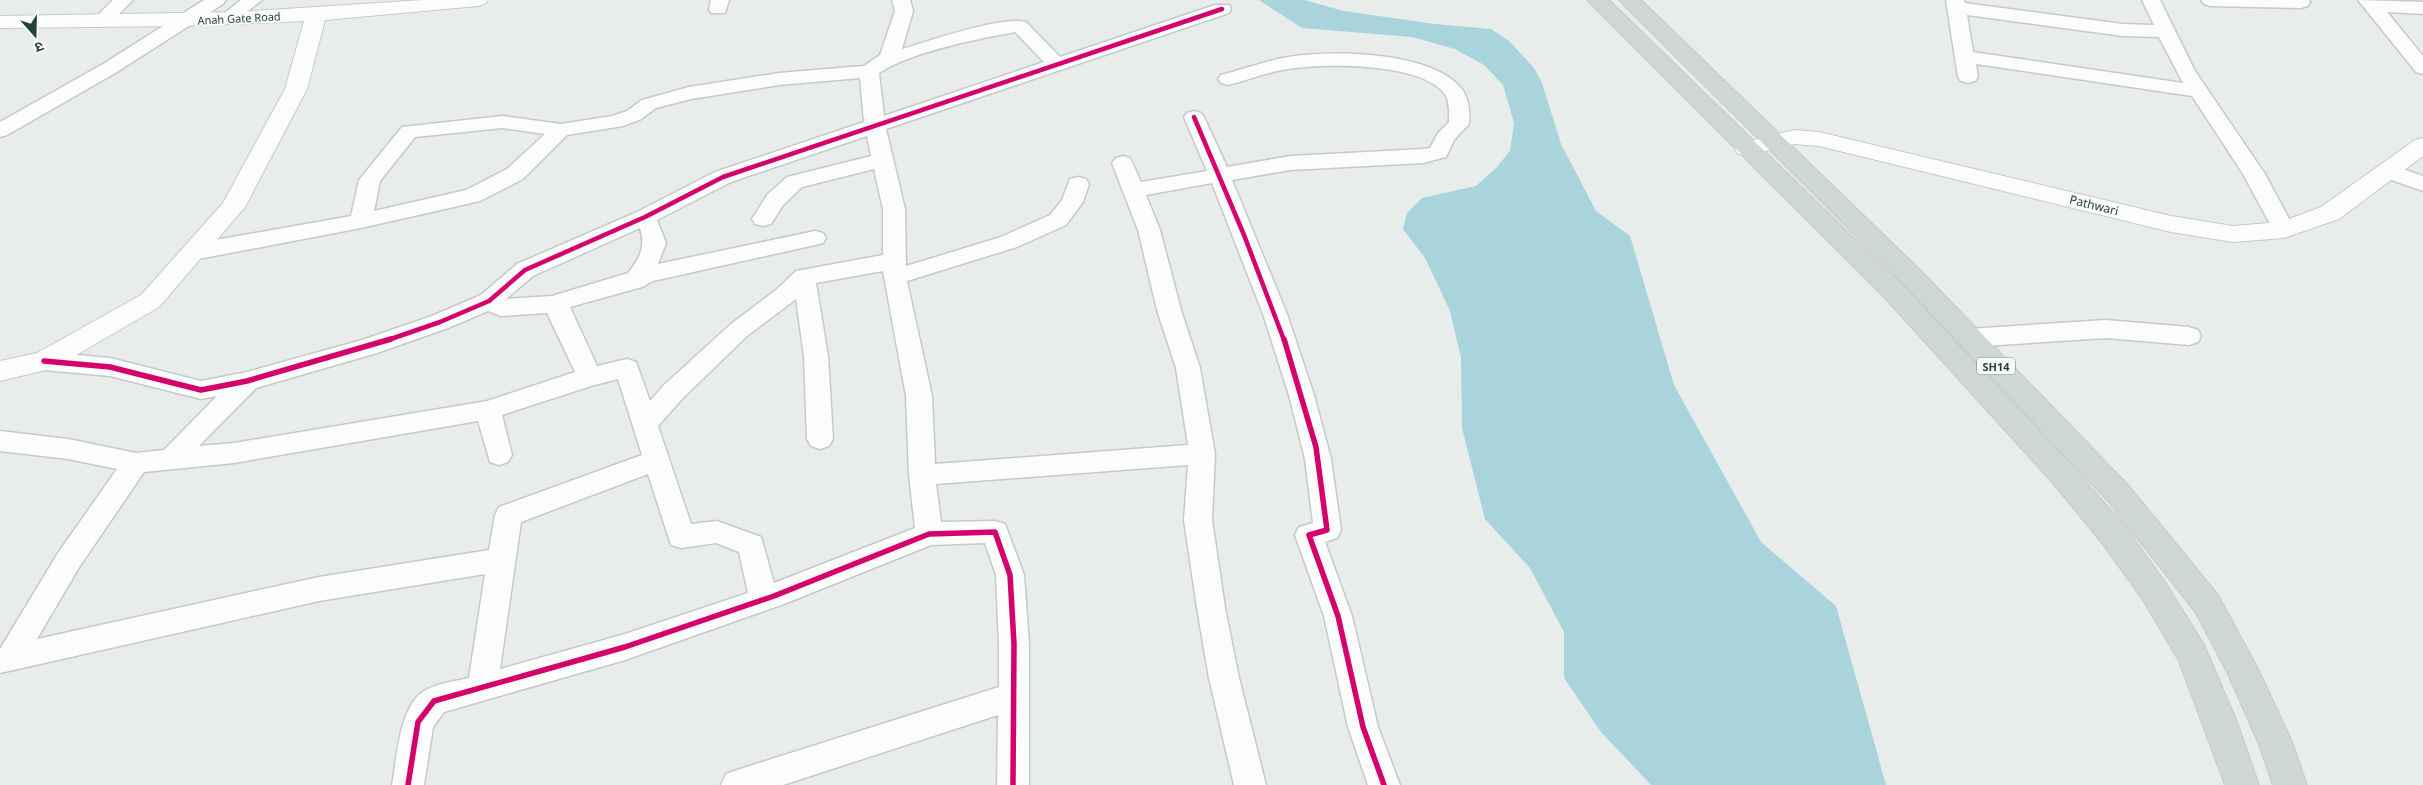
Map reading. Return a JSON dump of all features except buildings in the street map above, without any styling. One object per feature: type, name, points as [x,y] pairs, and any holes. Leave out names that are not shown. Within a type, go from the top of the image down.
[{"type":"main road","name":"SH14","points":[[1597,0],[1746,150],[1894,293],[2062,474],[2113,534],[2154,591],[2193,655],[2220,722],[2242,785]]},
{"type":"main road","name":"SH14","points":[[1629,0],[1772,143],[1911,276],[2118,493],[2207,604],[2242,668],[2275,742],[2290,785]]},
{"type":"street","points":[[100,22],[124,0]]},
{"type":"street","points":[[0,131],[110,68],[217,0]]},
{"type":"street","points":[[226,19],[253,0]]},
{"type":"street","name":"Anah Gate Road","points":[[0,22],[226,19],[394,10],[478,0]]},
{"type":"street","points":[[889,58],[904,11],[901,0]]},
{"type":"street","points":[[2151,0],[2185,71],[2254,174],[2284,230]]},
{"type":"street","points":[[2210,0],[2301,2]]},
{"type":"street","points":[[2370,3],[2423,8]]},
{"type":"street","points":[[2370,3],[2423,68]]},
{"type":"street","points":[[1968,77],[1956,4],[2123,30],[2166,31]]},
{"type":"street","points":[[44,361],[110,367],[202,390],[247,381],[368,347],[440,322],[490,301],[525,270],[645,217],[723,177],[1222,9]]},
{"type":"street","points":[[0,371],[44,361],[150,301],[233,207],[296,89],[316,14]]},
{"type":"street","points":[[361,221],[370,180],[409,131],[502,122],[561,130],[616,122],[634,114],[648,104],[689,93],[779,79],[869,71],[889,58],[988,31],[1019,26],[1056,64]]},
{"type":"street","points":[[1965,57],[2198,92]]},
{"type":"street","points":[[1133,190],[1220,173],[1290,163],[1423,156],[1439,152],[1445,137],[1459,124],[1460,108],[1452,90],[1433,76],[1395,63],[1336,60],[1288,63],[1228,79]]},
{"type":"street","points":[[869,71],[875,127],[894,209],[895,269],[919,396],[922,475],[929,534]]},
{"type":"street","points":[[0,115],[20,118]]},
{"type":"street","points":[[1194,117],[1220,173],[1286,344],[1314,438],[1327,530],[1309,535],[1338,616],[1363,727],[1384,785]]},
{"type":"street","points":[[193,252],[361,221],[472,196],[515,174],[561,130]]},
{"type":"street","name":"Pathwari","points":[[1746,150],[1794,137],[1819,139],[2171,224],[2233,234],[2284,230],[2330,213],[2423,145]]},
{"type":"street","points":[[762,219],[775,200],[795,182],[883,160]]},
{"type":"street","points":[[1123,163],[1149,230],[1169,310],[1188,368],[1202,454],[1198,520],[1224,678],[1250,785]]},
{"type":"street","points":[[2388,171],[2423,184]]},
{"type":"street","points":[[644,426],[673,392],[719,349],[804,277],[895,269],[1009,242],[1058,220],[1072,202],[1078,184]]},
{"type":"street","points":[[634,281],[656,247],[652,229],[645,217]]},
{"type":"street","points":[[490,301],[501,308],[553,304],[634,281],[650,274],[815,238]]},
{"type":"street","points":[[804,277],[816,356],[820,440]]},
{"type":"street","points":[[553,304],[560,310],[589,376]]},
{"type":"street","points":[[1969,338],[2106,329],[2189,336]]},
{"type":"street","points":[[0,440],[68,449],[136,464],[234,453],[488,410],[589,376],[628,368],[644,426],[681,537],[717,532],[751,545],[764,599]]},
{"type":"street","points":[[170,460],[247,381]]},
{"type":"street","points":[[488,410],[499,455]]},
{"type":"street","points":[[922,475],[1202,454]]},
{"type":"street","points":[[483,688],[500,560],[509,515],[623,471],[656,461]]},
{"type":"street","points":[[5,660],[68,561],[136,464]]},
{"type":"street","points":[[408,785],[418,722],[434,702],[625,647],[764,599],[929,534],[995,532],[1010,575],[1014,644],[1013,785]]},
{"type":"street","points":[[5,660],[319,589],[500,560]]},
{"type":"street","points":[[737,785],[1014,696]]},
{"type":"water","points":[[1259,0],[1304,0],[1344,11],[1435,24],[1491,29],[1509,41],[1534,68],[1542,83],[1561,144],[1596,211],[1630,236],[1674,385],[1761,542],[1836,606],[1886,785],[1651,785],[1601,732],[1564,678],[1564,632],[1530,568],[1485,519],[1462,428],[1461,358],[1450,311],[1425,258],[1403,229],[1407,213],[1422,198],[1476,186],[1496,168],[1510,151],[1514,123],[1503,85],[1484,65],[1455,49],[1412,37],[1302,28]]},
{"type":"cycle path","points":[[44,361],[110,367],[201,390],[247,381],[368,347],[440,322],[489,301],[525,270],[645,217],[723,177],[1222,9]]},
{"type":"cycle path","points":[[1194,117],[1260,274],[1302,395],[1318,459],[1327,530],[1309,535],[1338,616],[1363,727],[1384,785]]},
{"type":"cycle path","points":[[408,785],[418,722],[434,701],[625,647],[774,596],[929,534],[995,532],[1010,575],[1014,644],[1013,785]]}]
